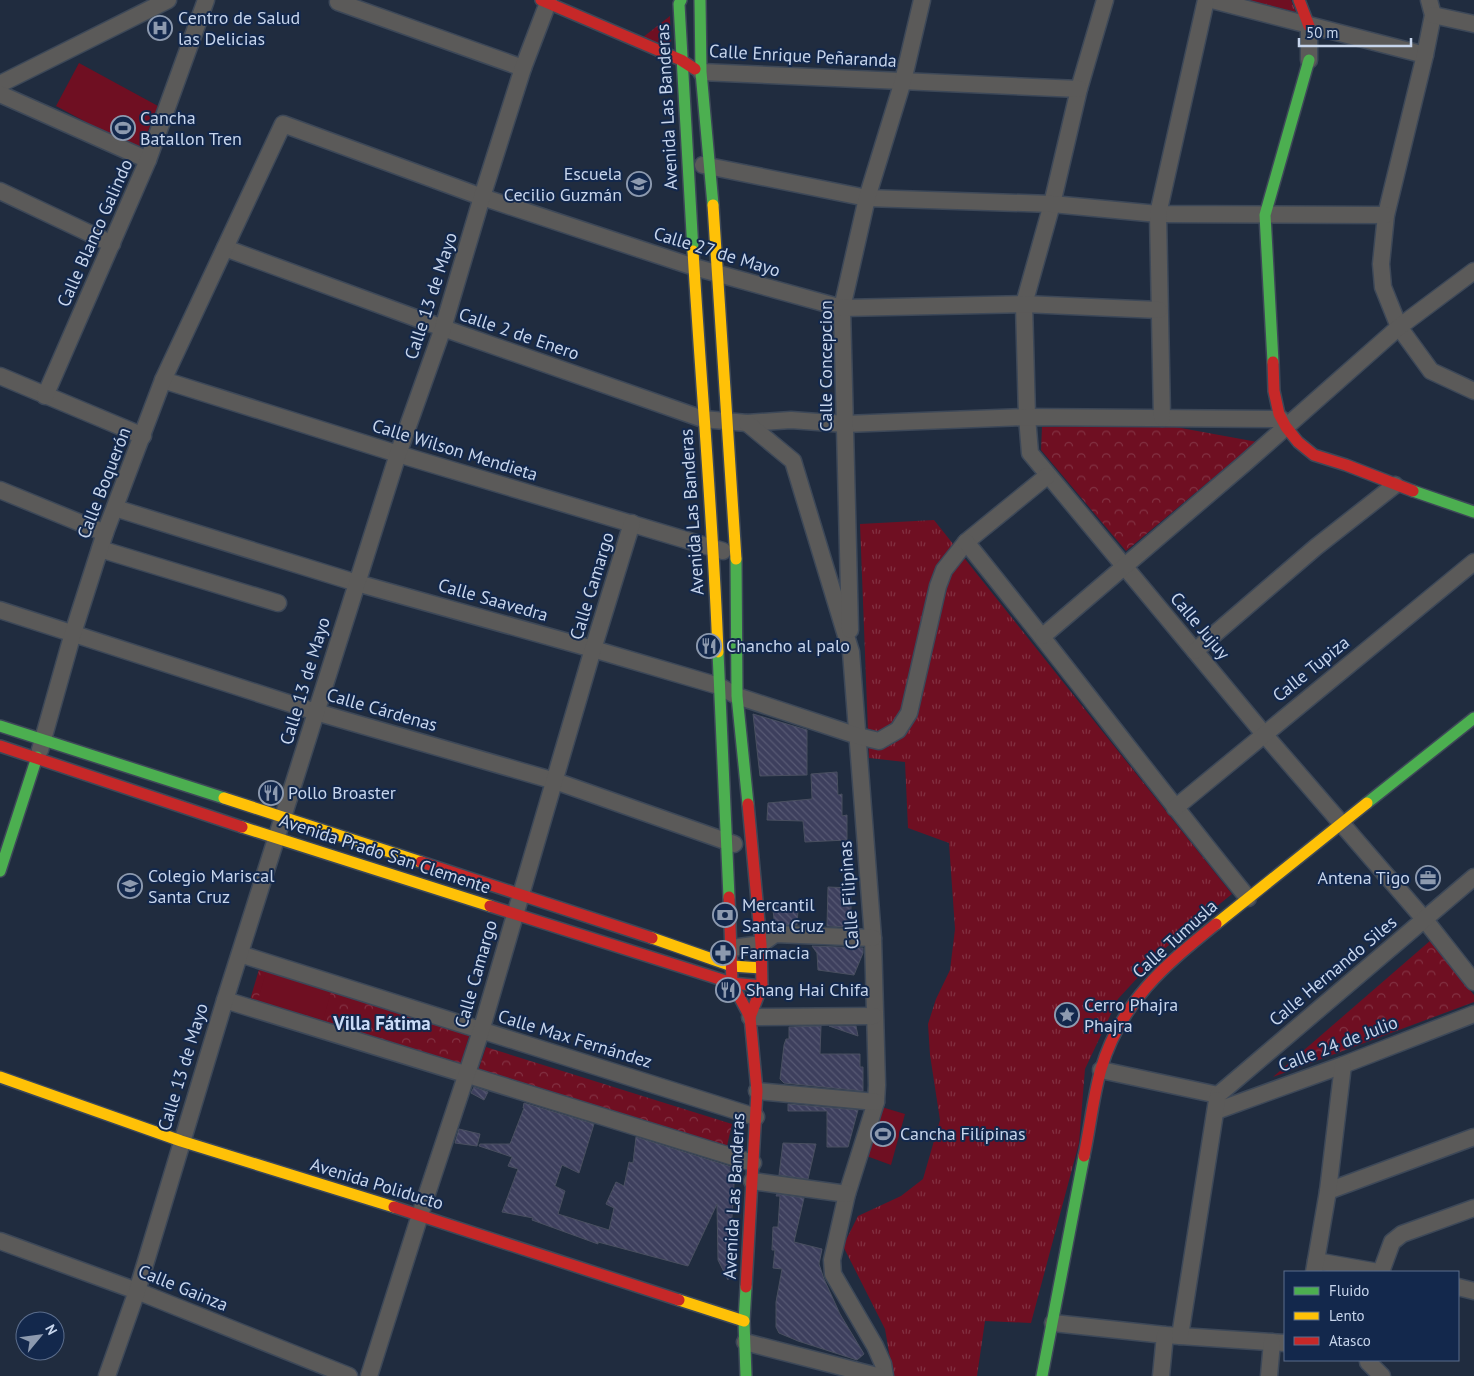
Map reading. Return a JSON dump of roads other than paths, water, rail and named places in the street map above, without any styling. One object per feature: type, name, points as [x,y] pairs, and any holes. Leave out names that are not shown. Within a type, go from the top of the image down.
[{"type":"main road","name":"Avenida Las Banderas","points":[[680,0],[703,419],[714,548],[719,686],[728,842],[732,983],[750,1018],[757,1091],[744,1321],[746,1376]]},
{"type":"main road","name":"Avenida Las Banderas","points":[[700,0],[700,72],[711,166],[736,554],[737,696],[761,944],[762,986],[750,1018]]},
{"type":"main road","points":[[1299,0],[1309,26]]},
{"type":"main road","name":"Calle Enrique Peñaranda","points":[[546,1],[682,60],[700,72]]},
{"type":"main road","points":[[1309,60],[1265,216],[1274,391],[1279,414],[1298,442],[1314,455],[1474,512]]},
{"type":"main road","name":"Calle Tumusla","points":[[1042,1376],[1101,1070],[1116,1032],[1131,1007],[1150,981],[1184,950],[1474,718]]},
{"type":"main road","name":"Avenida Prado San Clemente","points":[[0,726],[522,894],[732,966],[761,968]]},
{"type":"main road","name":"Avenida Prado San Clemente","points":[[0,746],[38,757],[276,838],[732,983],[762,986]]},
{"type":"main road","name":"Calle Boquerón","points":[[0,871],[38,757]]},
{"type":"main road","name":"Avenida Poliducto","points":[[0,1076],[181,1141],[420,1215],[744,1321]]},
{"type":"street","points":[[0,84],[168,0]]},
{"type":"street","name":"Calle Blanco Galindo","points":[[46,396],[148,160],[206,0]]},
{"type":"street","name":"Calle Concepcion","points":[[851,652],[842,308],[867,198],[904,81],[922,0]]},
{"type":"street","points":[[1027,417],[1024,304],[1052,204],[1079,89],[1105,0]]},
{"type":"street","points":[[1162,418],[1158,214],[1206,0]]},
{"type":"street","points":[[1212,0],[1425,55]]},
{"type":"street","name":"Calle 13 de Mayo","points":[[108,1376],[398,454],[443,328],[482,197],[546,1]]},
{"type":"street","points":[[338,2],[523,68]]},
{"type":"street","points":[[1474,24],[1431,8],[1425,55],[1386,215],[1381,264],[1383,287],[1400,327],[1431,371],[1474,391]]},
{"type":"street","points":[[1309,26],[1309,60]]},
{"type":"street","name":"Calle Enrique Peñaranda","points":[[700,72],[1079,89]]},
{"type":"street","points":[[0,94],[148,160]]},
{"type":"street","name":"Calle 27 de Mayo","points":[[283,124],[482,197],[717,275],[842,308],[1024,304],[1159,310]]},
{"type":"street","name":"Calle Boquerón","points":[[38,757],[73,633],[102,541],[163,380],[283,124]]},
{"type":"street","points":[[688,162],[867,198],[1052,204],[1158,214],[1265,216],[1386,215]]},
{"type":"street","points":[[0,191],[112,244]]},
{"type":"street","name":"Calle 2 de Enero","points":[[225,248],[443,328],[703,419],[747,423],[791,420],[845,424],[1027,417],[1162,418],[1284,423]]},
{"type":"street","points":[[1043,636],[1125,567],[1284,423],[1400,327],[1474,271]]},
{"type":"street","points":[[0,376],[143,436]]},
{"type":"street","name":"Calle Wilson Mendieta","points":[[163,380],[398,454],[736,554]]},
{"type":"street","name":"Calle Jujuy","points":[[1027,417],[1030,453],[1047,476],[1340,824],[1425,920],[1474,982]]},
{"type":"street","name":"Calle Filipinas","points":[[747,423],[793,461],[851,652],[873,938],[876,1102],[847,1194],[832,1260],[833,1274],[875,1346],[883,1364],[885,1376]]},
{"type":"street","name":"Calle Saavedra","points":[[114,508],[357,583],[719,686],[737,696],[858,736],[879,741],[898,730],[909,713],[938,586],[944,570],[966,542],[1047,476]]},
{"type":"street","points":[[1194,651],[1316,547],[1395,485]]},
{"type":"street","points":[[0,490],[102,541],[278,604]]},
{"type":"street","name":"Calle Camargo","points":[[369,1376],[481,1031],[593,649],[632,524]]},
{"type":"street","points":[[966,542],[1043,636],[1175,808],[1248,898]]},
{"type":"street","name":"Calle Tupiza","points":[[1175,808],[1474,562]]},
{"type":"street","name":"Calle Cárdenas","points":[[0,610],[316,712],[555,781],[753,850]]},
{"type":"street","name":"Calle Hernando Siles","points":[[1217,1103],[1474,878]]},
{"type":"street","points":[[732,948],[761,944],[775,934],[873,938]]},
{"type":"street","name":"Calle Max Fernández","points":[[240,954],[756,1117]]},
{"type":"street","points":[[225,1000],[753,1163]]},
{"type":"street","name":"Calle 24 de Julio","points":[[1217,1103],[1343,1065],[1474,1014]]},
{"type":"street","points":[[750,1018],[874,1016]]},
{"type":"street","points":[[1343,1065],[1328,1191],[1315,1267],[1366,1271]]},
{"type":"street","points":[[1101,1070],[1217,1103],[1172,1336],[1161,1376]]},
{"type":"street","points":[[757,1091],[876,1102]]},
{"type":"street","points":[[1328,1191],[1474,1138]]},
{"type":"street","points":[[752,1181],[847,1194]]},
{"type":"street","points":[[1379,1271],[1392,1242],[1402,1234],[1474,1208]]},
{"type":"street","name":"Calle Gainza","points":[[0,1241],[136,1291],[350,1376]]},
{"type":"street","points":[[1459,1287],[1474,1291]]},
{"type":"street","points":[[1053,1323],[1172,1336],[1279,1342],[1269,1376]]},
{"type":"street","points":[[745,1342],[877,1376]]},
{"type":"street","points":[[1366,1366],[1382,1376]]},
{"type":"place","name":"Centro de Salud las Delicias","points":[[160,28]]},
{"type":"place","name":"Cancha Batallon Tren","points":[[123,128]]},
{"type":"place","name":"Escuela Cecilio Guzmán","points":[[639,184]]},
{"type":"place","name":"Chancho al palo","points":[[709,646]]},
{"type":"place","name":"Pollo Broaster","points":[[271,793]]},
{"type":"place","name":"Antena Tigo","points":[[1428,878]]},
{"type":"place","name":"Colegio Mariscal Santa Cruz","points":[[130,886]]},
{"type":"place","name":"Mercantil Santa Cruz","points":[[725,915]]},
{"type":"place","name":"Farmacia","points":[[723,953]]},
{"type":"place","name":"Shang Hai Chifa","points":[[728,990]]},
{"type":"place","name":"Cerro Phajra Phajra","points":[[1067,1015]]},
{"type":"place","name":"Cancha Filípinas","points":[[883,1134]]},
{"type":"district","name":"Villa Fátima","points":[[382,1023]]}]
